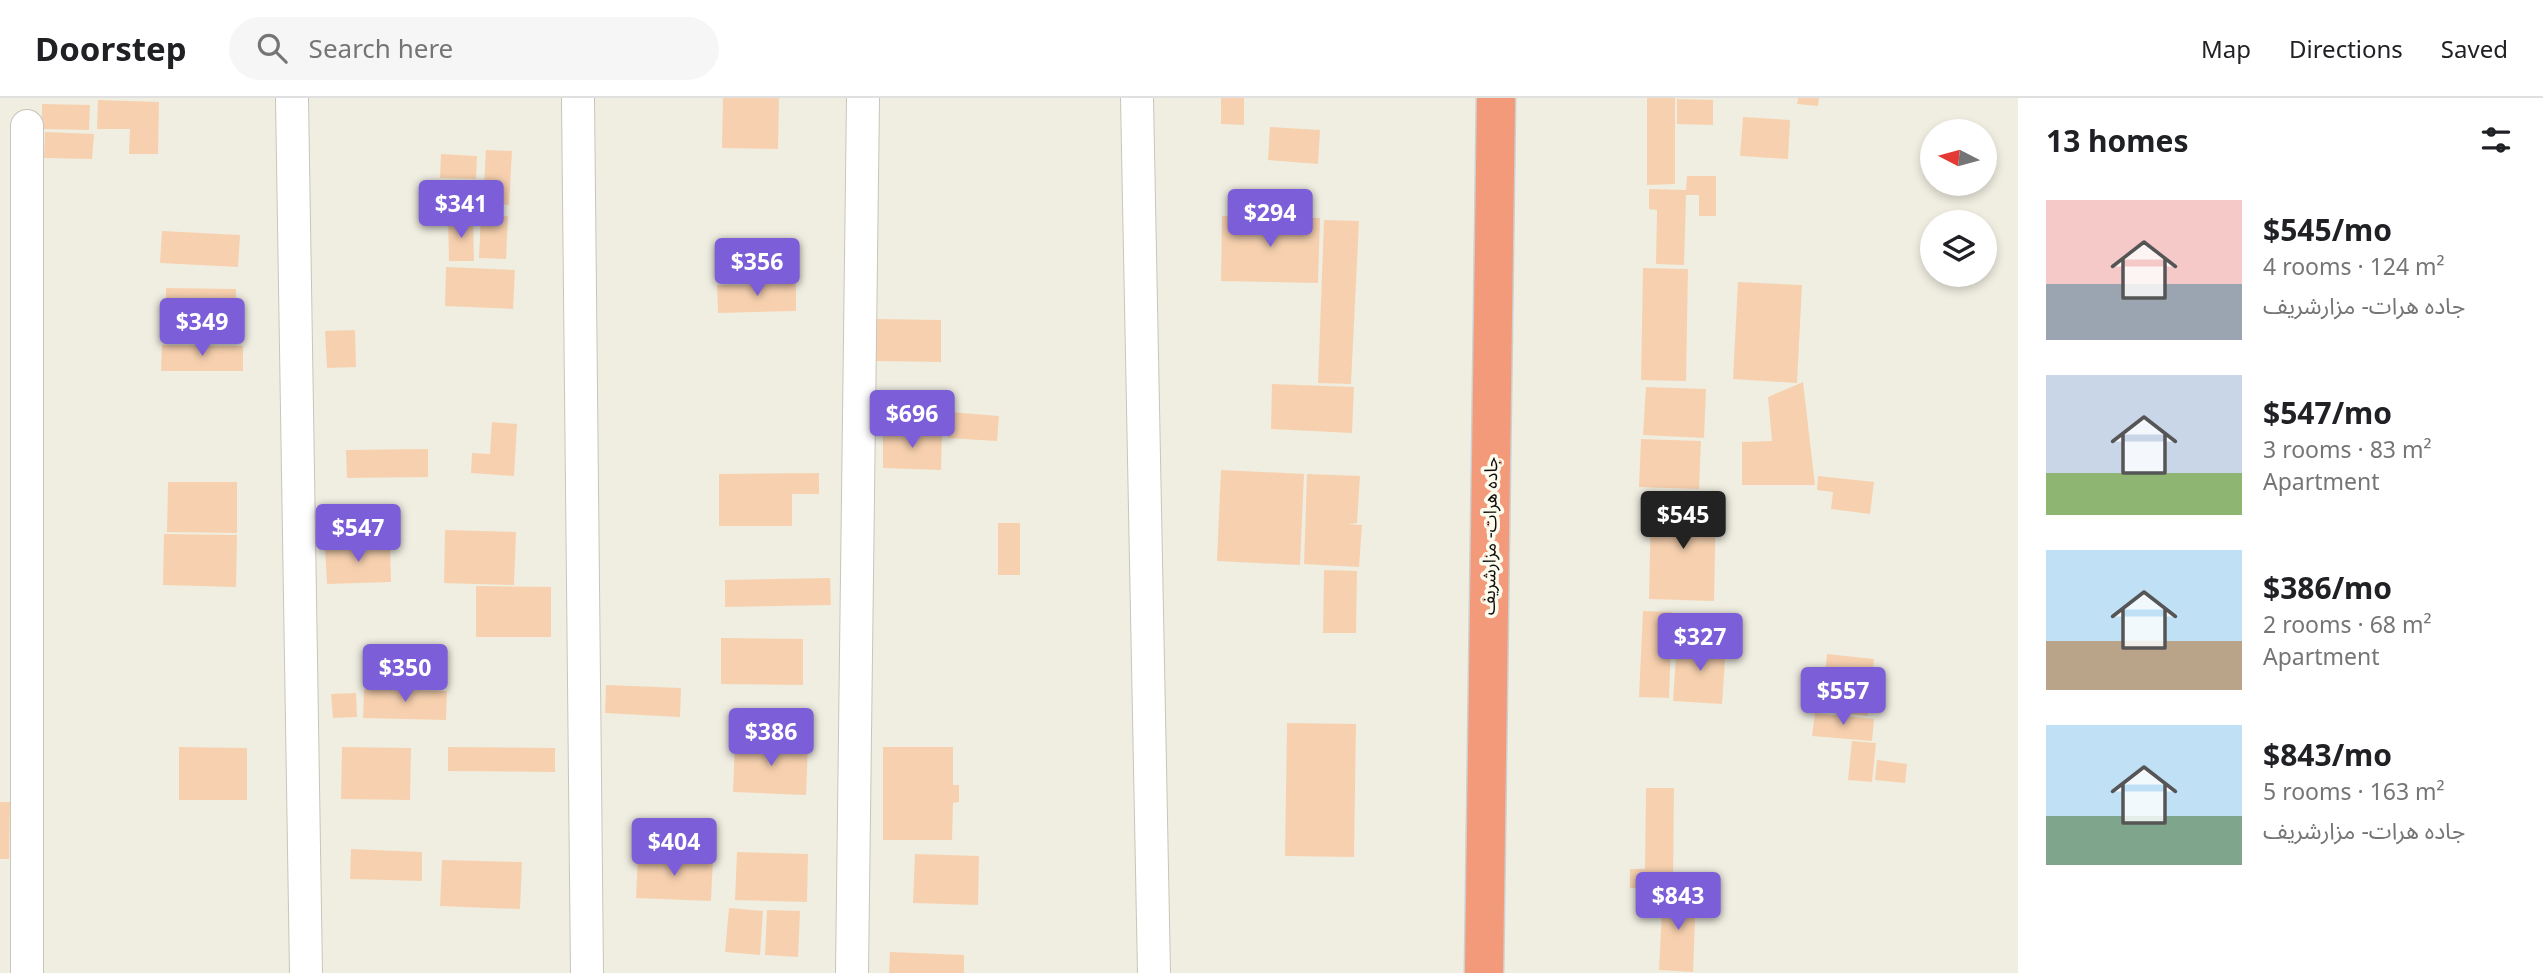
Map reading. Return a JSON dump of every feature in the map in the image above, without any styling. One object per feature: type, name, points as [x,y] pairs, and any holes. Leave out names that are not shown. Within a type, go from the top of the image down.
[{"type":"highway","name":"جاده هرات- مزارشریف","points":[[1484,973],[1496,98]]},
{"type":"street","points":[[292,98],[306,973]]},
{"type":"street","points":[[578,98],[587,973]]},
{"type":"street","points":[[852,973],[863,98]]},
{"type":"street","points":[[1137,98],[1154,973]]},
{"type":"street","points":[[27,126],[14,780],[27,973]]},
{"type":"building","points":[[723,98],[779,98],[778,149],[722,148]]},
{"type":"building","points":[[1221,98],[1244,98],[1244,125],[1221,124]]},
{"type":"building","points":[[1647,98],[1675,98],[1675,184],[1647,185]]},
{"type":"building","points":[[1798,98],[1819,98],[1818,106],[1797,104]]},
{"type":"building","points":[[1677,99],[1713,100],[1713,125],[1677,124]]},
{"type":"building","points":[[98,100],[159,102],[158,154],[129,154],[130,129],[97,129]]},
{"type":"building","points":[[42,104],[90,105],[89,130],[42,129]]},
{"type":"building","points":[[1743,117],[1790,120],[1788,159],[1740,156]]},
{"type":"building","points":[[1270,127],[1320,130],[1318,164],[1268,160]]},
{"type":"building","points":[[45,132],[94,134],[92,159],[44,158]]},
{"type":"building","points":[[486,150],[512,151],[509,205],[483,203]]},
{"type":"building","points":[[441,154],[477,156],[476,179],[440,178]]},
{"type":"building","points":[[1687,176],[1716,176],[1716,216],[1699,216],[1699,195],[1686,195],[1684,265],[1656,264],[1657,210],[1649,209],[1649,189],[1686,190]]},
{"type":"building","points":[[441,182],[475,183],[474,207],[440,206]]},
{"type":"building","points":[[481,215],[508,216],[506,259],[479,258]]},
{"type":"building","points":[[1222,216],[1320,218],[1318,283],[1221,281]]},
{"type":"building","points":[[448,219],[473,219],[474,261],[449,261]]},
{"type":"building","points":[[1324,220],[1359,221],[1351,384],[1318,383]]},
{"type":"building","points":[[162,231],[240,235],[238,267],[160,263]]},
{"type":"building","points":[[446,267],[515,270],[513,309],[445,306]]},
{"type":"building","points":[[1643,268],[1688,269],[1686,381],[1641,380]]},
{"type":"building","points":[[1738,282],[1802,285],[1797,383],[1733,379]]},
{"type":"building","points":[[796,284],[796,311],[718,313],[717,285]]},
{"type":"building","points":[[166,288],[236,289],[236,319],[166,318]]},
{"type":"building","points":[[876,319],[941,320],[941,362],[875,361]]},
{"type":"building","points":[[355,330],[356,367],[327,368],[325,331]]},
{"type":"building","points":[[162,345],[243,346],[243,371],[161,371]]},
{"type":"building","points":[[1803,382],[1815,485],[1742,485],[1742,442],[1772,441],[1768,397]]},
{"type":"building","points":[[1272,384],[1354,387],[1352,433],[1271,429]]},
{"type":"building","points":[[1646,387],[1706,389],[1704,438],[1643,435]]},
{"type":"building","points":[[950,412],[999,416],[997,441],[948,438]]},
{"type":"building","points":[[492,422],[517,424],[514,476],[471,473],[472,453],[490,454]]},
{"type":"building","points":[[883,430],[942,432],[941,470],[883,468]]},
{"type":"building","points":[[1641,439],[1701,441],[1699,489],[1639,487]]},
{"type":"building","points":[[428,449],[428,477],[347,478],[346,450]]},
{"type":"building","points":[[1221,470],[1304,474],[1300,565],[1217,561]]},
{"type":"building","points":[[819,473],[819,494],[792,494],[792,526],[719,526],[719,474]]},
{"type":"building","points":[[1307,474],[1360,476],[1357,523],[1348,524],[1362,525],[1359,567],[1304,564]]},
{"type":"building","points":[[1818,476],[1874,482],[1870,514],[1831,509],[1833,492],[1817,490]]},
{"type":"building","points":[[168,482],[237,482],[237,533],[167,532]]},
{"type":"building","points":[[1651,501],[1716,502],[1714,601],[1649,599]]},
{"type":"building","points":[[998,523],[1020,523],[1020,575],[998,575]]},
{"type":"building","points":[[445,530],[516,532],[514,585],[444,583]]},
{"type":"building","points":[[164,534],[237,535],[236,587],[163,585]]},
{"type":"building","points":[[390,545],[391,582],[327,584],[325,547]]},
{"type":"building","points":[[1324,570],[1357,571],[1356,633],[1323,633]]},
{"type":"building","points":[[830,578],[831,605],[725,607],[725,580]]},
{"type":"building","points":[[476,586],[551,587],[551,637],[476,637]]},
{"type":"building","points":[[1643,611],[1672,612],[1669,698],[1639,697]]},
{"type":"building","points":[[721,638],[803,639],[803,685],[721,684]]},
{"type":"building","points":[[1677,642],[1726,645],[1722,704],[1673,701]]},
{"type":"building","points":[[1827,654],[1874,659],[1868,716],[1821,711]]},
{"type":"building","points":[[606,685],[681,688],[680,717],[605,713]]},
{"type":"building","points":[[364,689],[447,691],[446,720],[363,718]]},
{"type":"building","points":[[356,693],[357,717],[333,718],[331,694]]},
{"type":"building","points":[[1815,713],[1874,719],[1872,741],[1812,736]]},
{"type":"building","points":[[1287,723],[1356,724],[1354,857],[1285,856]]},
{"type":"building","points":[[735,741],[808,744],[806,795],[733,792]]},
{"type":"building","points":[[1852,741],[1876,743],[1872,782],[1848,780]]},
{"type":"building","points":[[179,747],[247,748],[247,800],[179,800]]},
{"type":"building","points":[[342,747],[411,748],[410,800],[341,799]]},
{"type":"building","points":[[448,747],[555,748],[555,772],[448,771]]},
{"type":"building","points":[[883,747],[953,747],[953,785],[959,785],[959,802],[953,803],[952,840],[883,840]]},
{"type":"building","points":[[1877,760],[1907,764],[1905,783],[1875,780]]},
{"type":"building","points":[[1646,788],[1674,788],[1673,888],[1630,888],[1630,869],[1645,869]]},
{"type":"building","points":[[0,802],[10,802],[9,859],[0,859]]},
{"type":"building","points":[[351,849],[422,852],[422,881],[350,879]]},
{"type":"building","points":[[737,852],[808,854],[807,902],[735,900]]},
{"type":"building","points":[[638,854],[713,857],[711,901],[636,898]]},
{"type":"building","points":[[915,854],[979,856],[978,905],[913,903]]},
{"type":"building","points":[[442,860],[522,862],[520,909],[440,906]]},
{"type":"building","points":[[1663,891],[1696,893],[1693,972],[1659,970]]},
{"type":"building","points":[[729,908],[763,911],[760,955],[725,952]]},
{"type":"building","points":[[767,910],[800,911],[798,957],[765,955]]},
{"type":"building","points":[[890,952],[964,955],[964,973],[889,973]]}]
